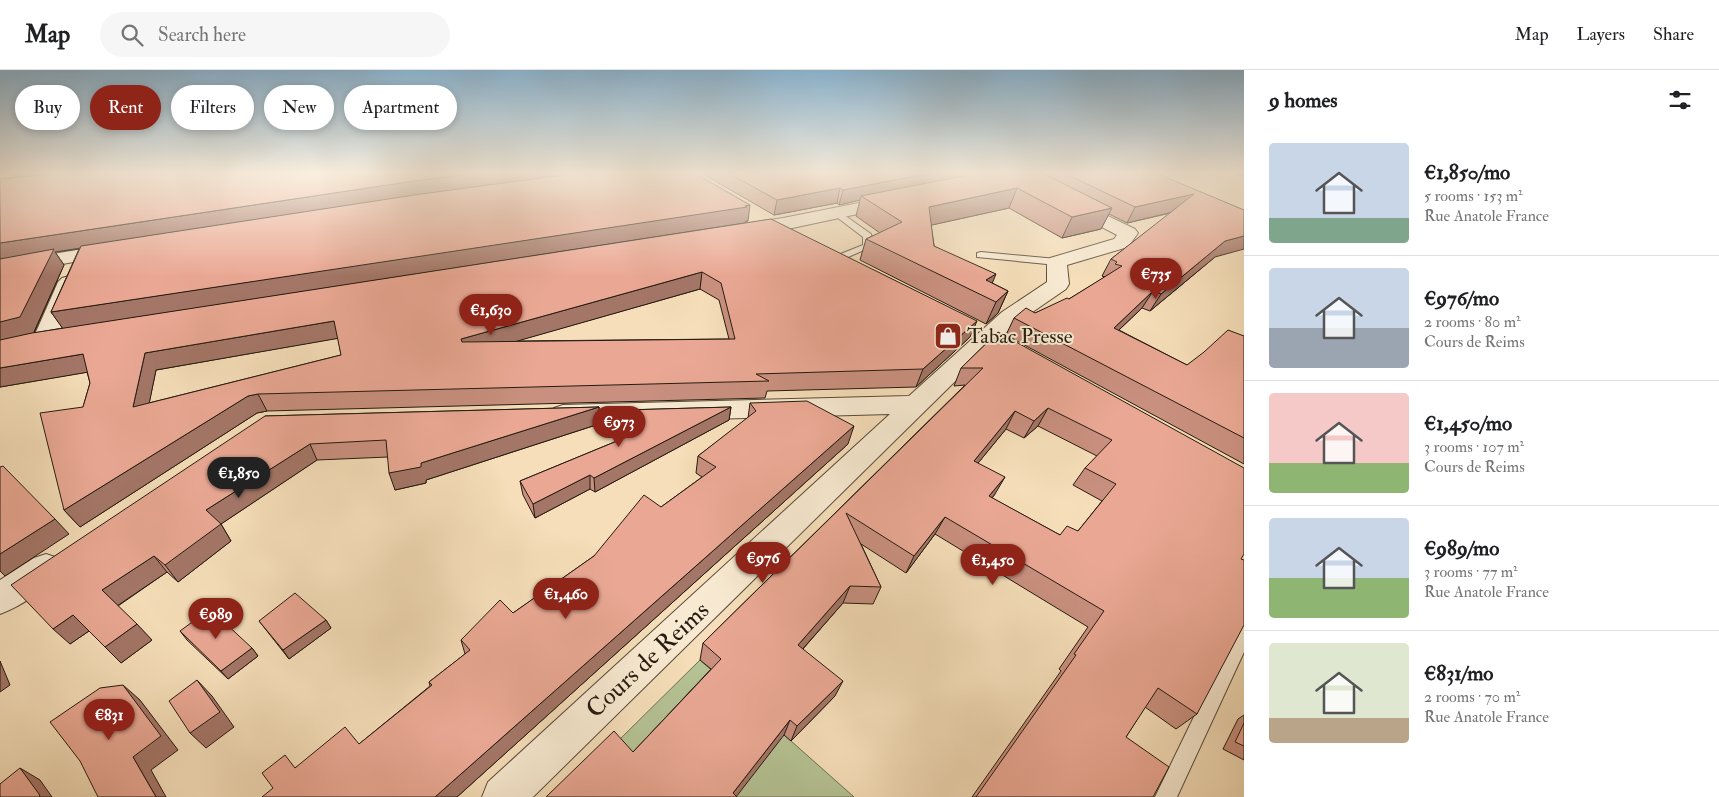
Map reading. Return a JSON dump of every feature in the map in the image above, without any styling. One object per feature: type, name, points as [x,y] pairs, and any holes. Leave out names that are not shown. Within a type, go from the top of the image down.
[{"type":"street","points":[[729,232],[861,208]]},
{"type":"street","points":[[1057,262],[1121,243],[1128,233],[1079,208]]},
{"type":"street","points":[[751,213],[863,272]]},
{"type":"street","points":[[0,269],[128,247]]},
{"type":"street","points":[[45,341],[81,255]]},
{"type":"street","name":"Cours de Reims","points":[[503,797],[988,336],[1010,317],[1058,284],[1057,262]]},
{"type":"street","points":[[534,414],[918,404]]},
{"type":"street","points":[[0,599],[65,556]]},
{"type":"lane","points":[[822,251],[868,246],[868,236],[837,213]]},
{"type":"lane","points":[[981,255],[1057,262]]},
{"type":"lane","points":[[1166,797],[1244,632]]},
{"type":"green space","points":[[700,660],[854,797],[662,797],[614,745]]},
{"type":"building","points":[[0,208],[234,208],[0,243]]},
{"type":"building","points":[[330,208],[741,208],[51,312],[81,246]]},
{"type":"building","points":[[880,208],[929,208],[934,246],[996,274],[986,280],[1008,291],[996,302],[866,239],[902,222]]},
{"type":"building","points":[[1055,208],[1112,208],[1072,217]]},
{"type":"building","points":[[1176,208],[1239,208],[1244,210],[1244,236],[1225,241],[1161,294],[1153,291],[1114,328],[1187,365],[1228,330],[1244,336],[1244,438],[1014,318],[1026,308],[1035,313],[1067,298],[1069,299],[1122,266],[1115,264],[1117,262],[1111,259]]},
{"type":"building","points":[[771,219],[977,321],[923,369],[756,374],[769,381],[258,394],[248,396],[64,510],[40,413],[83,407],[90,383],[83,354],[0,368],[0,340],[32,333]],"holes":[[[702,272],[721,283],[735,339],[462,342],[461,339]],[[334,321],[341,355],[133,407],[145,353]]]},
{"type":"building","points":[[54,249],[20,317],[0,322],[0,259]]},
{"type":"building","points":[[998,332],[1244,468],[1244,554],[1241,559],[1244,560],[1244,625],[1197,714],[1158,688],[1126,737],[1169,767],[1153,797],[976,797],[1076,655],[1074,654],[1104,611],[945,517],[914,556],[846,513],[881,587],[850,586],[798,645],[843,681],[797,726],[790,720],[733,793],[737,797],[546,797],[614,731],[633,752],[721,659],[703,643],[983,368],[961,368]],"holes":[[[1048,408],[1112,440],[1085,468],[1116,484],[1078,531],[1067,526],[1060,535],[989,496],[1005,477],[974,461],[1015,411],[1034,421]]]},
{"type":"building","points":[[807,401],[854,426],[435,797],[262,797],[273,788],[262,773],[285,755],[295,768],[345,727],[359,744],[432,685],[429,682],[470,650],[461,640],[500,600],[513,613],[594,556],[644,495],[661,507],[716,467],[698,456],[756,411],[750,403]]},
{"type":"building","points":[[599,407],[421,463],[421,467],[389,473],[386,440],[310,444],[206,510],[221,524],[165,565],[154,556],[102,590],[137,624],[105,647],[73,615],[53,629],[11,585],[265,416]]},
{"type":"building","points":[[731,407],[594,478],[590,475],[533,504],[520,481],[634,434],[624,410]]},
{"type":"building","points":[[3,466],[55,519],[0,554],[0,467]]},
{"type":"building","points":[[295,593],[326,620],[283,650],[259,621]]},
{"type":"building","points":[[210,609],[252,648],[221,671],[180,631]]},
{"type":"building","points":[[197,680],[220,712],[190,733],[169,701]]},
{"type":"building","points":[[123,685],[161,736],[133,757],[156,797],[98,797],[80,761],[50,722],[100,688]]},
{"type":"building","points":[[1244,723],[1244,746],[1235,742]]},
{"type":"building","points":[[20,768],[40,797],[0,797],[0,784]]},
{"type":"place","name":"Tabac Presse","points":[[948,336]]}]
